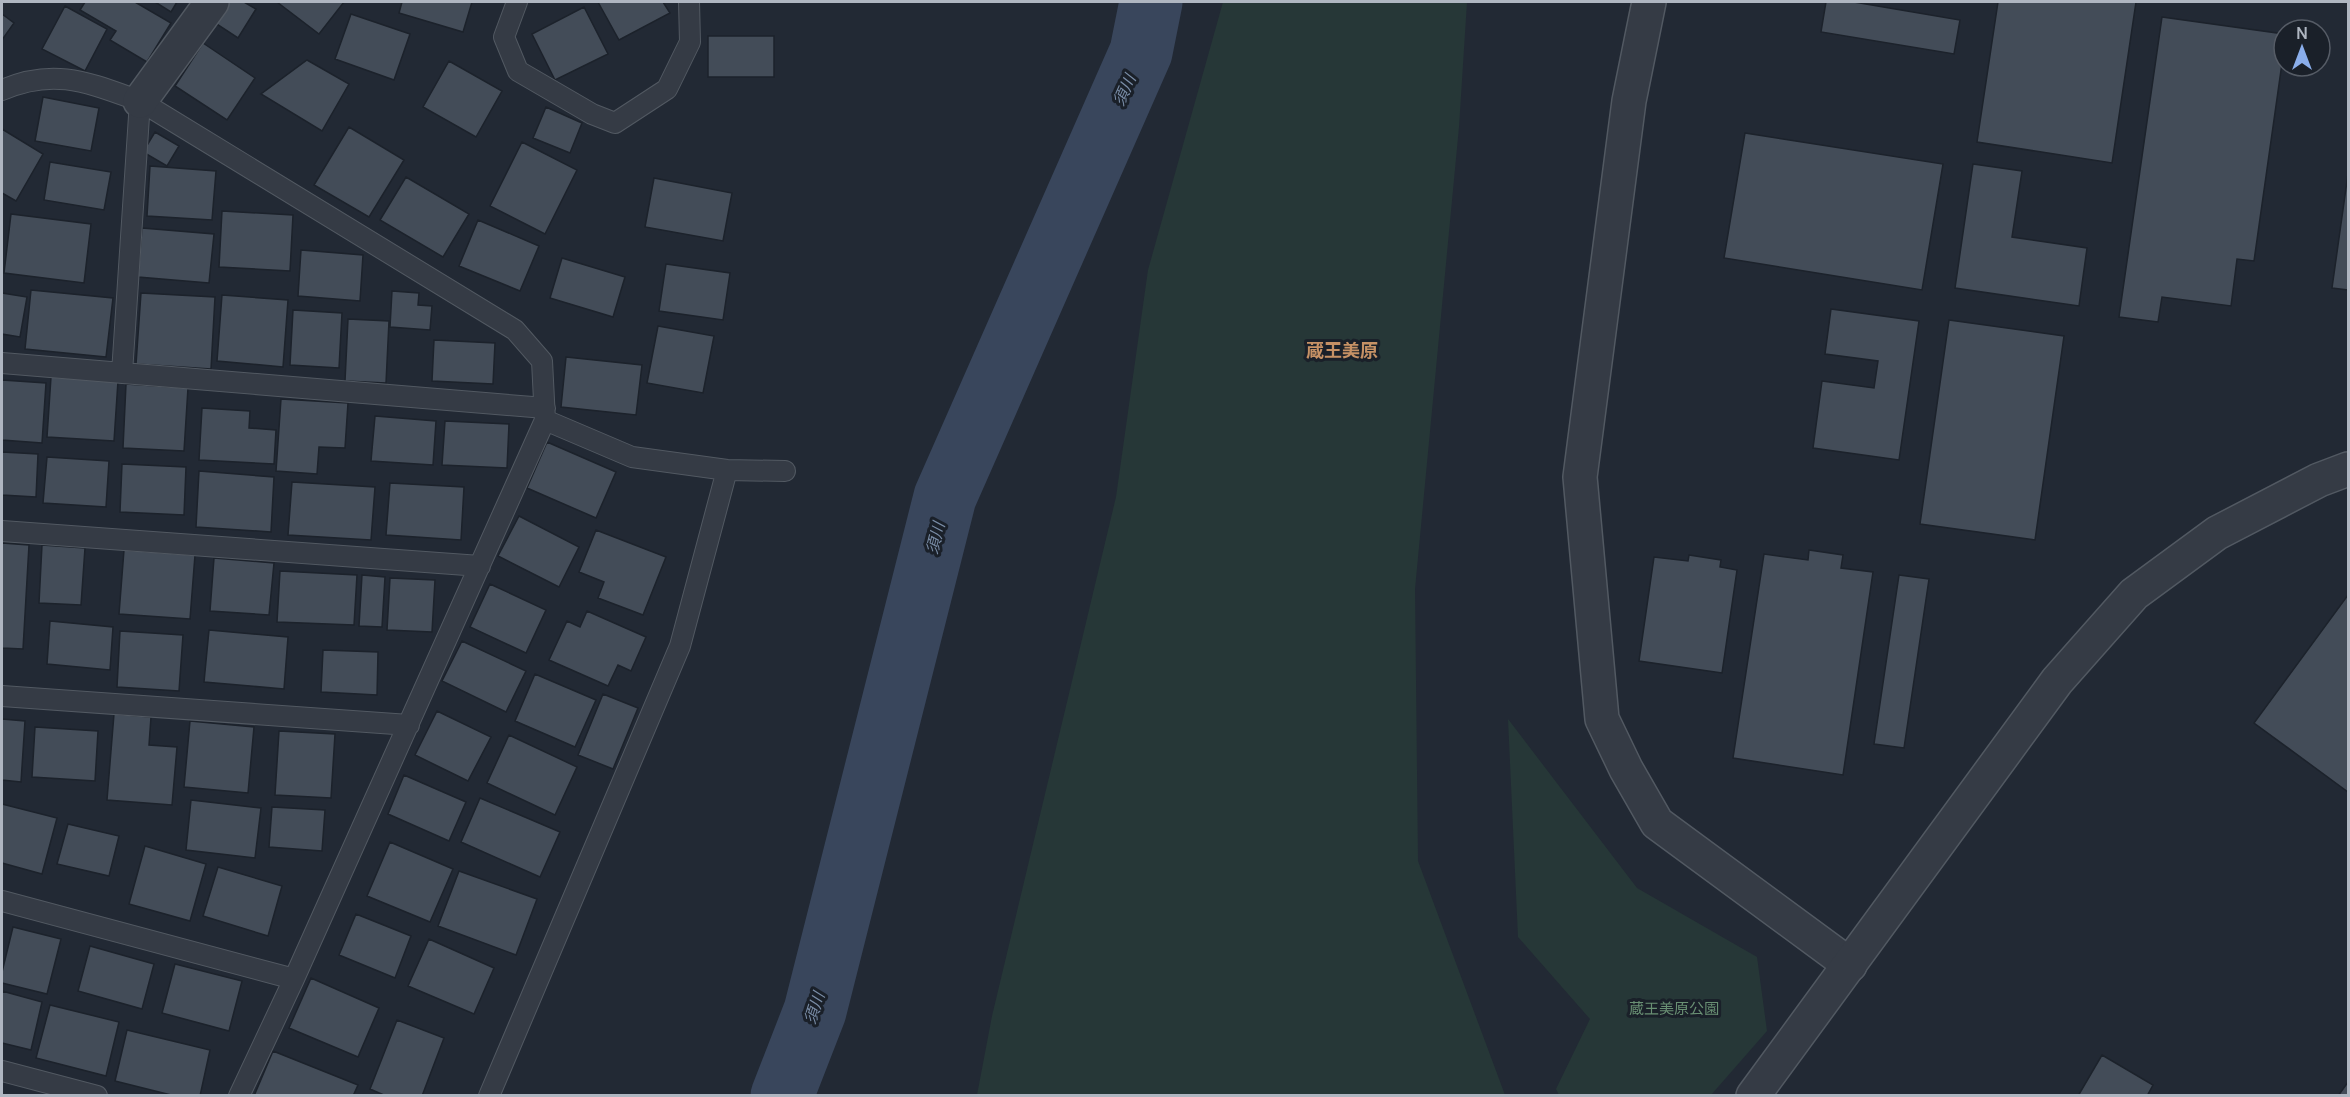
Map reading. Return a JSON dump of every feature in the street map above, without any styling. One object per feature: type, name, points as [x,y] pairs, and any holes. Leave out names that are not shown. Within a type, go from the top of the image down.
[{"type":"street","points":[[140,101],[212,2]]},
{"type":"street","points":[[1649,2],[1629,101],[1580,477],[1602,720],[1626,770],[1657,823],[1850,965]]},
{"type":"street","points":[[1753,1095],[2057,681],[2134,594],[2217,533],[2319,480],[2349,470]]},
{"type":"lane","points":[[518,2],[504,37],[518,72],[592,114],[615,123],[667,88],[690,42],[689,2]]},
{"type":"lane","points":[[2,90],[14,84],[47,78],[83,80],[140,101],[515,330],[542,361],[545,414],[409,725],[239,1095]]},
{"type":"lane","points":[[122,373],[140,101]]},
{"type":"lane","points":[[2,363],[545,414],[632,457],[727,470],[785,471]]},
{"type":"lane","points":[[489,1095],[680,646],[727,470]]},
{"type":"lane","points":[[2,531],[480,566]]},
{"type":"lane","points":[[2,696],[409,725]]},
{"type":"lane","points":[[2,901],[294,979]]},
{"type":"lane","points":[[2,1071],[86,1094]]},
{"type":"green space","points":[[1223,2],[1467,2],[1459,127],[1415,589],[1418,861],[1505,1095],[977,1095],[992,1016],[1116,497],[1148,270]]},
{"type":"green space","name":"蔵王美原公園","points":[[1508,719],[1637,888],[1757,957],[1767,1031],[1711,1095],[1559,1095],[1556,1089],[1590,1019],[1518,937]]},
{"type":"building","points":[[85,2],[135,2],[171,23],[147,62],[110,40],[116,31],[80,10]]},
{"type":"building","points":[[155,2],[177,2],[171,12]]},
{"type":"building","points":[[220,2],[244,2],[256,9],[238,38],[209,19]]},
{"type":"building","points":[[277,2],[344,2],[319,34]]},
{"type":"building","points":[[402,2],[472,2],[463,32],[399,13]]},
{"type":"building","points":[[598,2],[663,2],[670,13],[619,40]]},
{"type":"building","points":[[1826,2],[1854,2],[1960,20],[1954,54],[1821,32]]},
{"type":"building","points":[[1998,2],[2136,2],[2112,163],[1977,142]]},
{"type":"building","points":[[65,6],[107,29],[85,71],[42,49]]},
{"type":"building","points":[[584,7],[608,54],[555,80],[532,34]]},
{"type":"building","points":[[2,14],[14,23],[2,40]]},
{"type":"building","points":[[351,14],[410,34],[394,80],[335,59]]},
{"type":"building","points":[[2162,17],[2272,32],[2272,78],[2280,78],[2254,261],[2237,259],[2231,306],[2162,297],[2158,322],[2119,317]]},
{"type":"building","points":[[708,36],[774,36],[774,77],[708,77]]},
{"type":"building","points":[[203,43],[255,78],[227,120],[175,86]]},
{"type":"building","points":[[307,60],[349,84],[322,131],[261,94]]},
{"type":"building","points":[[449,61],[502,91],[476,137],[423,107]]},
{"type":"building","points":[[43,97],[99,108],[91,151],[35,141]]},
{"type":"building","points":[[546,107],[582,123],[570,153],[533,138]]},
{"type":"building","points":[[349,127],[404,160],[369,217],[314,185]]},
{"type":"building","points":[[2,129],[43,154],[16,201],[2,193]]},
{"type":"building","points":[[155,132],[179,146],[167,166],[143,152]]},
{"type":"building","points":[[1745,133],[1943,164],[1922,290],[1724,258]]},
{"type":"building","points":[[522,142],[577,170],[545,234],[490,206]]},
{"type":"building","points":[[50,162],[111,172],[104,210],[44,200]]},
{"type":"building","points":[[1973,164],[2022,171],[2012,237],[2087,248],[2079,306],[1955,288]]},
{"type":"building","points":[[150,166],[216,171],[212,220],[147,216]]},
{"type":"building","points":[[2348,174],[2348,290],[2332,288]]},
{"type":"building","points":[[406,177],[469,214],[443,257],[380,220]]},
{"type":"building","points":[[654,178],[732,193],[723,241],[645,227]]},
{"type":"building","points":[[222,211],[293,215],[290,271],[219,267]]},
{"type":"building","points":[[11,214],[91,224],[84,283],[4,273]]},
{"type":"building","points":[[478,220],[539,246],[520,291],[459,266]]},
{"type":"building","points":[[142,228],[214,234],[209,283],[138,277]]},
{"type":"building","points":[[301,250],[363,255],[360,301],[298,296]]},
{"type":"building","points":[[562,258],[625,277],[613,317],[550,298]]},
{"type":"building","points":[[666,264],[730,273],[723,320],[659,311]]},
{"type":"building","points":[[31,290],[113,298],[106,357],[25,349]]},
{"type":"building","points":[[392,291],[419,293],[418,305],[432,306],[430,330],[390,327]]},
{"type":"building","points":[[2,293],[27,297],[20,337],[2,334]]},
{"type":"building","points":[[141,293],[215,297],[211,369],[136,364]]},
{"type":"building","points":[[222,295],[288,300],[283,367],[217,361]]},
{"type":"building","points":[[1831,309],[1919,321],[1899,460],[1813,448],[1822,381],[1874,388],[1878,361],[1825,354]]},
{"type":"building","points":[[293,310],[342,313],[339,368],[290,365]]},
{"type":"building","points":[[348,319],[389,321],[386,383],[345,381]]},
{"type":"building","points":[[1949,320],[2064,336],[2035,540],[1920,524]]},
{"type":"building","points":[[658,326],[714,336],[703,393],[647,383]]},
{"type":"building","points":[[434,340],[495,343],[493,384],[432,381]]},
{"type":"building","points":[[566,357],[642,365],[636,415],[561,407]]},
{"type":"building","points":[[51,377],[118,381],[114,441],[47,437]]},
{"type":"building","points":[[2,380],[46,383],[42,443],[2,440]]},
{"type":"building","points":[[126,384],[188,388],[184,451],[123,448]]},
{"type":"building","points":[[281,399],[348,403],[345,448],[319,447],[317,474],[276,471]]},
{"type":"building","points":[[202,408],[250,411],[249,428],[276,430],[274,464],[199,460]]},
{"type":"building","points":[[375,416],[436,421],[433,465],[371,461]]},
{"type":"building","points":[[445,421],[509,424],[507,468],[442,465]]},
{"type":"building","points":[[547,442],[616,472],[596,518],[527,488]]},
{"type":"building","points":[[2,452],[38,454],[36,497],[2,495]]},
{"type":"building","points":[[47,457],[109,461],[106,507],[43,503]]},
{"type":"building","points":[[122,464],[186,467],[184,515],[120,512]]},
{"type":"building","points":[[199,471],[274,477],[271,532],[196,527]]},
{"type":"building","points":[[292,482],[375,487],[371,540],[288,535]]},
{"type":"building","points":[[390,483],[464,487],[461,540],[386,535]]},
{"type":"building","points":[[519,516],[579,547],[559,587],[498,556]]},
{"type":"building","points":[[596,530],[666,557],[643,615],[598,598],[604,582],[579,572]]},
{"type":"building","points":[[2,543],[29,545],[23,649],[2,648]]},
{"type":"building","points":[[42,545],[85,548],[81,605],[39,603]]},
{"type":"building","points":[[124,550],[195,555],[190,619],[119,614]]},
{"type":"building","points":[[1809,550],[1843,555],[1841,568],[1873,572],[1843,775],[1733,758],[1764,554],[1808,560]]},
{"type":"building","points":[[1689,555],[1721,560],[1720,567],[1737,570],[1722,673],[1639,661],[1654,557],[1688,561]]},
{"type":"building","points":[[214,558],[274,563],[269,615],[210,611]]},
{"type":"building","points":[[280,571],[357,575],[354,625],[277,622]]},
{"type":"building","points":[[362,575],[385,577],[382,627],[359,626]]},
{"type":"building","points":[[1899,575],[1929,579],[1904,748],[1874,744]]},
{"type":"building","points":[[390,578],[435,580],[432,632],[387,630]]},
{"type":"building","points":[[490,584],[546,610],[526,653],[470,627]]},
{"type":"building","points":[[2348,595],[2348,792],[2254,723]]},
{"type":"building","points":[[587,611],[646,637],[631,671],[618,665],[608,686],[549,660],[567,621],[580,627]]},
{"type":"building","points":[[50,621],[113,627],[110,670],[47,664]]},
{"type":"building","points":[[209,630],[288,637],[284,689],[204,682]]},
{"type":"building","points":[[120,631],[183,635],[179,691],[117,687]]},
{"type":"building","points":[[462,641],[526,671],[506,712],[442,681]]},
{"type":"building","points":[[323,650],[378,652],[377,695],[321,692]]},
{"type":"building","points":[[535,674],[596,700],[575,747],[515,721]]},
{"type":"building","points":[[603,694],[638,708],[613,769],[578,755]]},
{"type":"building","points":[[437,711],[491,737],[468,781],[415,755]]},
{"type":"building","points":[[114,714],[151,717],[149,745],[177,747],[172,805],[107,800]]},
{"type":"building","points":[[2,719],[25,721],[21,782],[2,780]]},
{"type":"building","points":[[190,721],[254,727],[248,793],[184,787]]},
{"type":"building","points":[[35,727],[98,731],[95,781],[32,777]]},
{"type":"building","points":[[279,731],[335,734],[331,798],[275,795]]},
{"type":"building","points":[[509,735],[577,767],[555,815],[487,783]]},
{"type":"building","points":[[404,775],[466,802],[449,841],[388,814]]},
{"type":"building","points":[[480,798],[560,832],[540,877],[461,842]]},
{"type":"building","points":[[191,800],[261,808],[255,858],[186,850]]},
{"type":"building","points":[[2,804],[57,818],[42,874],[2,863]]},
{"type":"building","points":[[272,807],[325,810],[322,851],[269,847]]},
{"type":"building","points":[[68,824],[119,836],[109,876],[57,864]]},
{"type":"building","points":[[390,842],[453,869],[430,922],[367,896]]},
{"type":"building","points":[[145,846],[206,864],[190,921],[129,904]]},
{"type":"building","points":[[218,867],[282,886],[268,936],[203,916]]},
{"type":"building","points":[[459,871],[537,899],[516,955],[438,926]]},
{"type":"building","points":[[356,914],[411,936],[395,978],[339,955]]},
{"type":"building","points":[[13,927],[61,939],[47,994],[2,983],[2,972]]},
{"type":"building","points":[[429,939],[494,968],[474,1014],[408,986]]},
{"type":"building","points":[[90,946],[154,964],[142,1009],[78,991]]},
{"type":"building","points":[[175,964],[242,981],[229,1031],[162,1013]]},
{"type":"building","points":[[311,978],[379,1008],[358,1057],[289,1028]]},
{"type":"building","points":[[2,991],[42,1002],[31,1050],[2,1043]]},
{"type":"building","points":[[50,1005],[119,1022],[106,1076],[36,1058]]},
{"type":"building","points":[[397,1020],[444,1038],[422,1096],[386,1096],[370,1089]]},
{"type":"building","points":[[127,1030],[210,1050],[200,1096],[175,1096],[115,1081]]},
{"type":"building","points":[[273,1051],[358,1085],[353,1096],[254,1096]]},
{"type":"building","points":[[2102,1055],[2153,1085],[2147,1096],[2078,1096]]},
{"type":"building","points":[[2348,1082],[2348,1096],[2338,1096]]},
{"type":"waterway","name":"須川","points":[[782,1096],[815,1011],[945,497],[1141,52],[1151,2]]},
{"type":"district","name":"蔵王美原","points":[[1342,351]]}]
